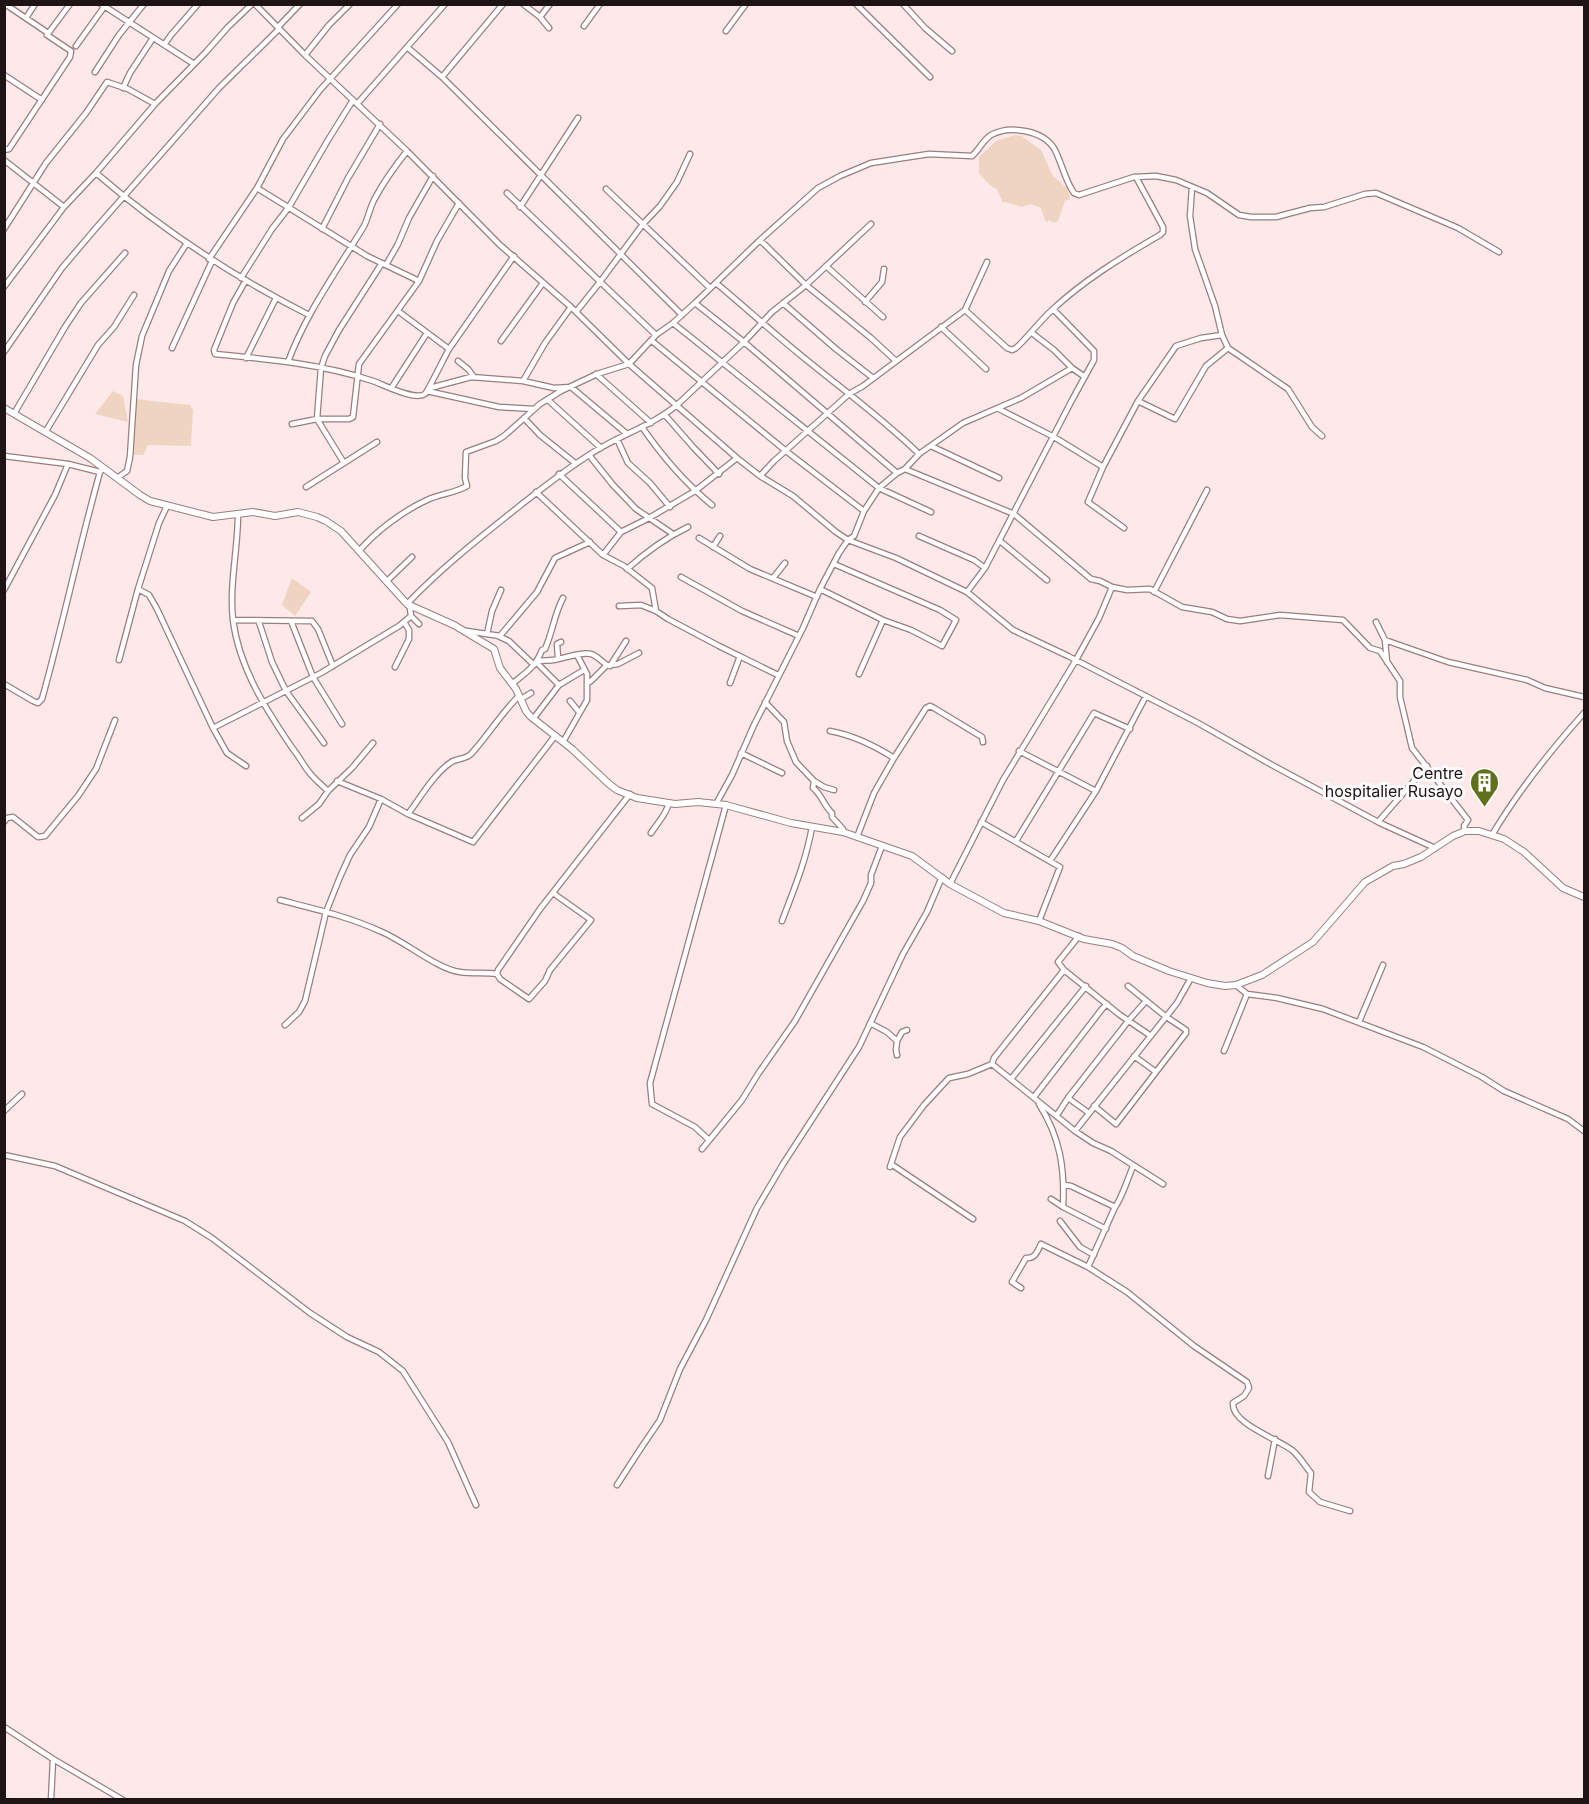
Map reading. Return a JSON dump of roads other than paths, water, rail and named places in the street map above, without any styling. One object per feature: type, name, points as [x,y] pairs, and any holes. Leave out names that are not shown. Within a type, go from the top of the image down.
[{"type":"street","points":[[4,150],[9,149],[71,53],[47,35],[48,33],[5,4]]},
{"type":"street","points":[[26,18],[35,4]]},
{"type":"street","points":[[48,33],[70,4]]},
{"type":"street","points":[[95,72],[128,23],[144,4]]},
{"type":"street","points":[[164,45],[198,4]]},
{"type":"street","points":[[4,286],[64,207],[155,104],[253,4],[380,124],[479,225],[571,307],[629,364],[737,458],[760,476],[793,496],[848,540],[896,558],[967,592],[1013,630],[1217,733],[1378,822],[1436,848]]},
{"type":"street","points":[[4,352],[62,268],[219,88],[300,4]]},
{"type":"street","points":[[305,55],[350,4]]},
{"type":"street","points":[[172,348],[211,260],[257,188],[283,139],[320,90],[398,4]]},
{"type":"street","points":[[445,4],[355,102],[243,279],[214,350],[215,354],[321,368],[357,375],[409,395],[425,394],[449,350],[514,256]]},
{"type":"street","points":[[442,77],[503,4]]},
{"type":"street","points":[[523,4],[540,17],[549,28]]},
{"type":"street","points":[[540,17],[550,4]]},
{"type":"street","points":[[584,26],[600,4]]},
{"type":"street","points":[[726,30],[746,4]]},
{"type":"street","points":[[856,4],[930,77]]},
{"type":"street","points":[[903,4],[951,51]]},
{"type":"street","points":[[76,46],[102,6],[194,64]]},
{"type":"street","points":[[123,88],[153,38]]},
{"type":"street","points":[[406,47],[442,77],[682,315]]},
{"type":"street","points":[[4,75],[42,100]]},
{"type":"street","points":[[4,229],[46,163],[86,113],[105,84],[109,82],[155,104]]},
{"type":"street","points":[[520,207],[578,118]]},
{"type":"street","points":[[322,229],[348,178],[380,124]]},
{"type":"street","points":[[359,551],[370,539],[398,517],[424,501],[467,486],[466,452],[496,441],[540,404],[571,387],[596,374],[629,364],[656,335],[682,315],[818,188],[871,163],[929,154],[972,156],[989,136],[1006,131],[1032,132],[1054,148],[1074,193],[1083,194],[1136,177],[1156,176],[1176,180],[1207,193],[1239,214],[1251,217],[1276,217],[1376,193],[1458,228],[1499,252]]},
{"type":"street","points":[[288,363],[300,331],[364,226],[374,201],[388,177],[407,151]]},
{"type":"street","points":[[576,312],[620,253],[660,206],[677,182],[690,154]]},
{"type":"street","points":[[4,160],[64,207]]},
{"type":"street","points":[[96,173],[124,197],[211,260],[309,315]]},
{"type":"street","points":[[344,463],[317,419],[321,368],[339,330],[398,244],[409,218],[433,176]]},
{"type":"street","points":[[964,310],[1007,348],[1012,350],[1016,348],[1053,309],[1109,266],[1163,232],[1163,227],[1136,177]]},
{"type":"street","points":[[1192,187],[1190,216],[1195,249],[1215,306],[1222,336],[1228,348],[1288,389],[1312,427],[1322,436]]},
{"type":"street","points":[[257,188],[351,246],[419,281]]},
{"type":"street","points":[[606,189],[710,288]]},
{"type":"street","points":[[507,194],[656,335]]},
{"type":"street","points":[[292,424],[317,419],[353,417],[357,375],[362,358],[419,281],[437,241],[459,203]]},
{"type":"street","points":[[407,604],[460,554],[575,463],[665,415],[744,342],[763,321],[806,285],[871,224]]},
{"type":"street","points":[[760,240],[806,285],[896,361]]},
{"type":"street","points":[[117,478],[127,471],[131,446],[136,365],[142,336],[169,271],[187,243]]},
{"type":"street","points":[[15,412],[81,303],[125,253]]},
{"type":"street","points":[[760,476],[849,394],[964,310],[987,262]]},
{"type":"street","points":[[826,266],[883,317]]},
{"type":"street","points":[[865,302],[882,282],[885,269]]},
{"type":"street","points":[[501,341],[543,282]]},
{"type":"street","points":[[716,283],[919,454]]},
{"type":"street","points":[[46,431],[98,345],[114,327],[134,295]]},
{"type":"street","points":[[246,357],[276,298]]},
{"type":"street","points":[[695,303],[897,473]]},
{"type":"street","points":[[783,303],[873,378]]},
{"type":"street","points":[[523,381],[545,343],[571,307]]},
{"type":"street","points":[[967,592],[986,568],[1094,360],[1094,351],[1053,309]]},
{"type":"street","points":[[398,311],[449,350]]},
{"type":"street","points":[[673,323],[879,488],[931,512]]},
{"type":"street","points":[[941,327],[986,369]]},
{"type":"street","points":[[392,387],[427,333]]},
{"type":"street","points":[[1032,333],[1085,377]]},
{"type":"street","points":[[1124,528],[1088,502],[1103,467],[1138,401],[1176,346],[1222,336]]},
{"type":"street","points":[[652,341],[786,452],[864,511]]},
{"type":"street","points":[[1138,401],[1175,419],[1206,366],[1228,348]]},
{"type":"street","points":[[458,361],[474,377]]},
{"type":"street","points":[[716,804],[820,589],[848,540],[854,536],[864,511],[879,488],[905,469],[919,454],[963,423],[1022,398],[1072,368]]},
{"type":"street","points":[[596,374],[651,423]]},
{"type":"street","points":[[428,389],[471,377],[523,381],[554,388],[571,387],[627,434]]},
{"type":"street","points":[[428,389],[499,406],[534,409]]},
{"type":"street","points":[[548,400],[601,448]]},
{"type":"street","points":[[4,408],[15,412],[90,458],[102,470],[140,495],[167,506],[213,517],[259,512],[275,516],[298,512],[309,514],[334,525],[407,604],[411,616],[419,624]]},
{"type":"street","points":[[999,409],[1054,437],[1103,467]]},
{"type":"street","points":[[665,415],[719,474]]},
{"type":"street","points":[[524,418],[540,435],[575,463]]},
{"type":"street","points":[[642,427],[695,492],[712,505]]},
{"type":"street","points":[[617,439],[628,463],[650,483],[670,507]]},
{"type":"street","points":[[306,486],[376,442]]},
{"type":"street","points":[[931,446],[999,478]]},
{"type":"street","points":[[589,454],[613,485],[636,509],[673,534]]},
{"type":"street","points":[[4,456],[102,470]]},
{"type":"street","points":[[603,555],[621,532],[695,492],[737,458]]},
{"type":"street","points":[[4,590],[55,495],[68,464]]},
{"type":"street","points":[[905,469],[1014,514],[1091,579],[1112,587],[1127,590],[1150,589],[1182,607],[1212,612],[1227,619],[1240,621],[1280,615],[1343,620],[1370,648],[1380,651],[1400,681],[1400,697],[1412,748],[1468,820],[1464,826],[1465,831]]},
{"type":"street","points":[[4,684],[38,703],[42,699],[87,519],[102,470]]},
{"type":"street","points":[[560,474],[621,532]]},
{"type":"street","points":[[1154,592],[1207,490]]},
{"type":"street","points":[[536,492],[603,555],[652,588],[656,611]]},
{"type":"street","points":[[119,660],[138,589],[159,523],[167,506]]},
{"type":"street","points":[[238,514],[233,620],[242,656],[278,728],[308,771],[328,791]]},
{"type":"street","points":[[627,569],[673,534],[688,527]]},
{"type":"street","points":[[713,547],[720,536]]},
{"type":"street","points":[[919,536],[974,560],[986,568]]},
{"type":"street","points":[[699,538],[750,569],[817,597]]},
{"type":"street","points":[[1000,541],[1047,580]]},
{"type":"street","points":[[590,542],[555,558],[532,599],[506,630],[497,636],[494,649],[498,665],[533,719],[563,742],[609,784],[637,798],[675,804],[698,802],[726,805],[812,827],[843,832],[912,856],[950,884],[1004,913],[1039,921],[1100,943],[1112,944],[1142,959],[1191,978],[1225,986],[1236,985],[1262,975],[1313,942],[1365,882],[1393,866],[1421,857],[1465,831],[1479,831],[1504,839],[1524,852],[1563,888],[1584,897]]},
{"type":"street","points":[[387,581],[412,557]]},
{"type":"street","points":[[773,578],[785,562]]},
{"type":"street","points":[[820,589],[942,646],[956,620],[940,610],[834,564]]},
{"type":"street","points":[[681,577],[742,611],[799,636]]},
{"type":"street","points":[[950,884],[1019,751],[1076,660],[1099,618],[1112,587]]},
{"type":"street","points":[[138,589],[149,595],[158,609],[213,728],[227,753],[246,766]]},
{"type":"street","points":[[487,634],[501,590]]},
{"type":"street","points":[[512,684],[536,663],[551,633],[554,614],[563,598]]},
{"type":"street","points":[[407,604],[444,620],[494,649]]},
{"type":"street","points":[[619,606],[641,605],[656,611],[778,675]]},
{"type":"street","points":[[213,728],[333,666],[411,616]]},
{"type":"street","points":[[233,620],[312,621],[315,623],[333,666]]},
{"type":"street","points":[[859,674],[883,620]]},
{"type":"street","points":[[259,621],[272,662],[286,691],[324,743]]},
{"type":"street","points":[[291,621],[313,677],[342,724]]},
{"type":"street","points":[[395,667],[409,639],[409,630],[404,622]]},
{"type":"street","points":[[1376,622],[1385,640],[1387,663]]},
{"type":"street","points":[[463,631],[497,636],[509,641],[559,685]]},
{"type":"street","points":[[1385,640],[1448,662],[1527,680],[1545,688],[1584,697]]},
{"type":"street","points":[[587,682],[608,666],[626,641]]},
{"type":"street","points":[[558,658],[557,644],[561,642]]},
{"type":"street","points":[[536,663],[585,653],[594,654],[608,666]]},
{"type":"street","points":[[608,666],[618,664],[639,653]]},
{"type":"street","points":[[563,742],[587,700],[587,674],[577,656]]},
{"type":"street","points":[[730,683],[740,656]]},
{"type":"street","points":[[533,719],[559,685],[584,670]]},
{"type":"street","points":[[408,814],[451,761],[468,757],[511,704],[531,693]]},
{"type":"street","points":[[1050,861],[1096,791],[1146,696]]},
{"type":"street","points":[[570,701],[579,712]]},
{"type":"street","points":[[765,702],[784,722],[787,741],[796,762],[814,781],[834,790]]},
{"type":"street","points":[[856,837],[874,793],[926,708],[930,706],[982,737],[983,742]]},
{"type":"street","points":[[1016,841],[1094,713],[1130,729]]},
{"type":"street","points":[[1492,835],[1523,788],[1584,713]]},
{"type":"street","points":[[4,822],[7,818],[13,817],[39,837],[45,836],[78,796],[96,769],[115,720]]},
{"type":"street","points":[[830,731],[860,739],[894,758]]},
{"type":"street","points":[[337,782],[381,799],[472,843],[555,736]]},
{"type":"street","points":[[302,818],[319,804],[328,791],[373,743]]},
{"type":"street","points":[[1019,751],[1096,791]]},
{"type":"street","points":[[741,753],[782,773]]},
{"type":"street","points":[[1378,822],[1426,766]]},
{"type":"street","points":[[814,781],[813,788],[820,794],[826,808],[832,813],[832,817],[843,832]]},
{"type":"street","points":[[497,974],[515,943],[579,857],[630,794]]},
{"type":"street","points":[[285,1025],[304,1001],[326,912],[339,877],[350,855],[369,827],[381,799]]},
{"type":"street","points":[[651,833],[659,819],[667,812],[669,803]]},
{"type":"street","points":[[709,1140],[695,1126],[652,1104],[650,1083],[726,805]]},
{"type":"street","points":[[981,822],[1060,867],[1039,921]]},
{"type":"street","points":[[782,921],[808,851],[812,827]]},
{"type":"street","points":[[702,1149],[742,1100],[795,1021],[863,901],[882,846]]},
{"type":"street","points":[[617,1485],[660,1420],[680,1369],[706,1320],[757,1208],[859,1047],[942,878]]},
{"type":"street","points":[[497,974],[500,979],[529,999],[591,921],[553,894]]},
{"type":"street","points":[[280,900],[326,912],[380,931],[404,942],[442,966],[459,972],[497,974]]},
{"type":"street","points":[[1079,936],[1058,962],[1107,1004],[1151,1036]]},
{"type":"street","points":[[1359,1022],[1383,965]]},
{"type":"street","points":[[973,1219],[890,1166],[900,1137],[924,1104],[949,1078],[968,1074],[992,1064],[994,1058],[1064,969]]},
{"type":"street","points":[[1075,1131],[1177,1003],[1191,978]]},
{"type":"street","points":[[1236,985],[1247,994],[1323,1009],[1422,1047],[1456,1063],[1504,1091],[1568,1119],[1584,1131]]},
{"type":"street","points":[[1011,1079],[1086,986]]},
{"type":"street","points":[[1094,1106],[1116,1124],[1186,1033],[1186,1030],[1128,986]]},
{"type":"street","points":[[1224,1051],[1247,994]]},
{"type":"street","points":[[1057,1115],[1146,1001]]},
{"type":"street","points":[[1036,1099],[1107,1004]]},
{"type":"street","points":[[870,1023],[887,1032],[897,1041]]},
{"type":"street","points":[[897,1055],[897,1041],[902,1032],[907,1030]]},
{"type":"street","points":[[1134,1056],[1156,1072]]},
{"type":"street","points":[[992,1064],[1075,1131],[1162,1184]]},
{"type":"street","points":[[4,1111],[22,1094]]},
{"type":"street","points":[[1068,1098],[1089,1113]]},
{"type":"street","points":[[1036,1099],[1049,1120],[1059,1146],[1063,1166],[1063,1207]]},
{"type":"street","points":[[4,1155],[55,1166],[185,1221],[212,1238],[310,1313],[347,1337],[379,1352],[403,1371],[448,1442],[476,1505]]},
{"type":"street","points":[[1088,1267],[1115,1207],[1119,1203],[1133,1166]]},
{"type":"street","points":[[1064,1185],[1071,1186],[1115,1207]]},
{"type":"street","points":[[1051,1199],[1106,1229]]},
{"type":"street","points":[[1060,1221],[1080,1247],[1094,1256]]},
{"type":"street","points":[[1021,1288],[1012,1281],[1026,1258],[1036,1255],[1041,1244],[1088,1267],[1127,1292],[1194,1346],[1247,1382],[1249,1388],[1244,1396],[1233,1403],[1235,1413],[1252,1428],[1293,1451],[1311,1473],[1308,1492],[1320,1502],[1350,1511]]},
{"type":"street","points":[[1268,1476],[1275,1439]]},
{"type":"street","points":[[4,1727],[123,1800]]},
{"type":"street","points":[[51,1800],[53,1759]]},
{"type":"place","name":"Centre hospitalier Rusayo","points":[[1484,808]]}]
